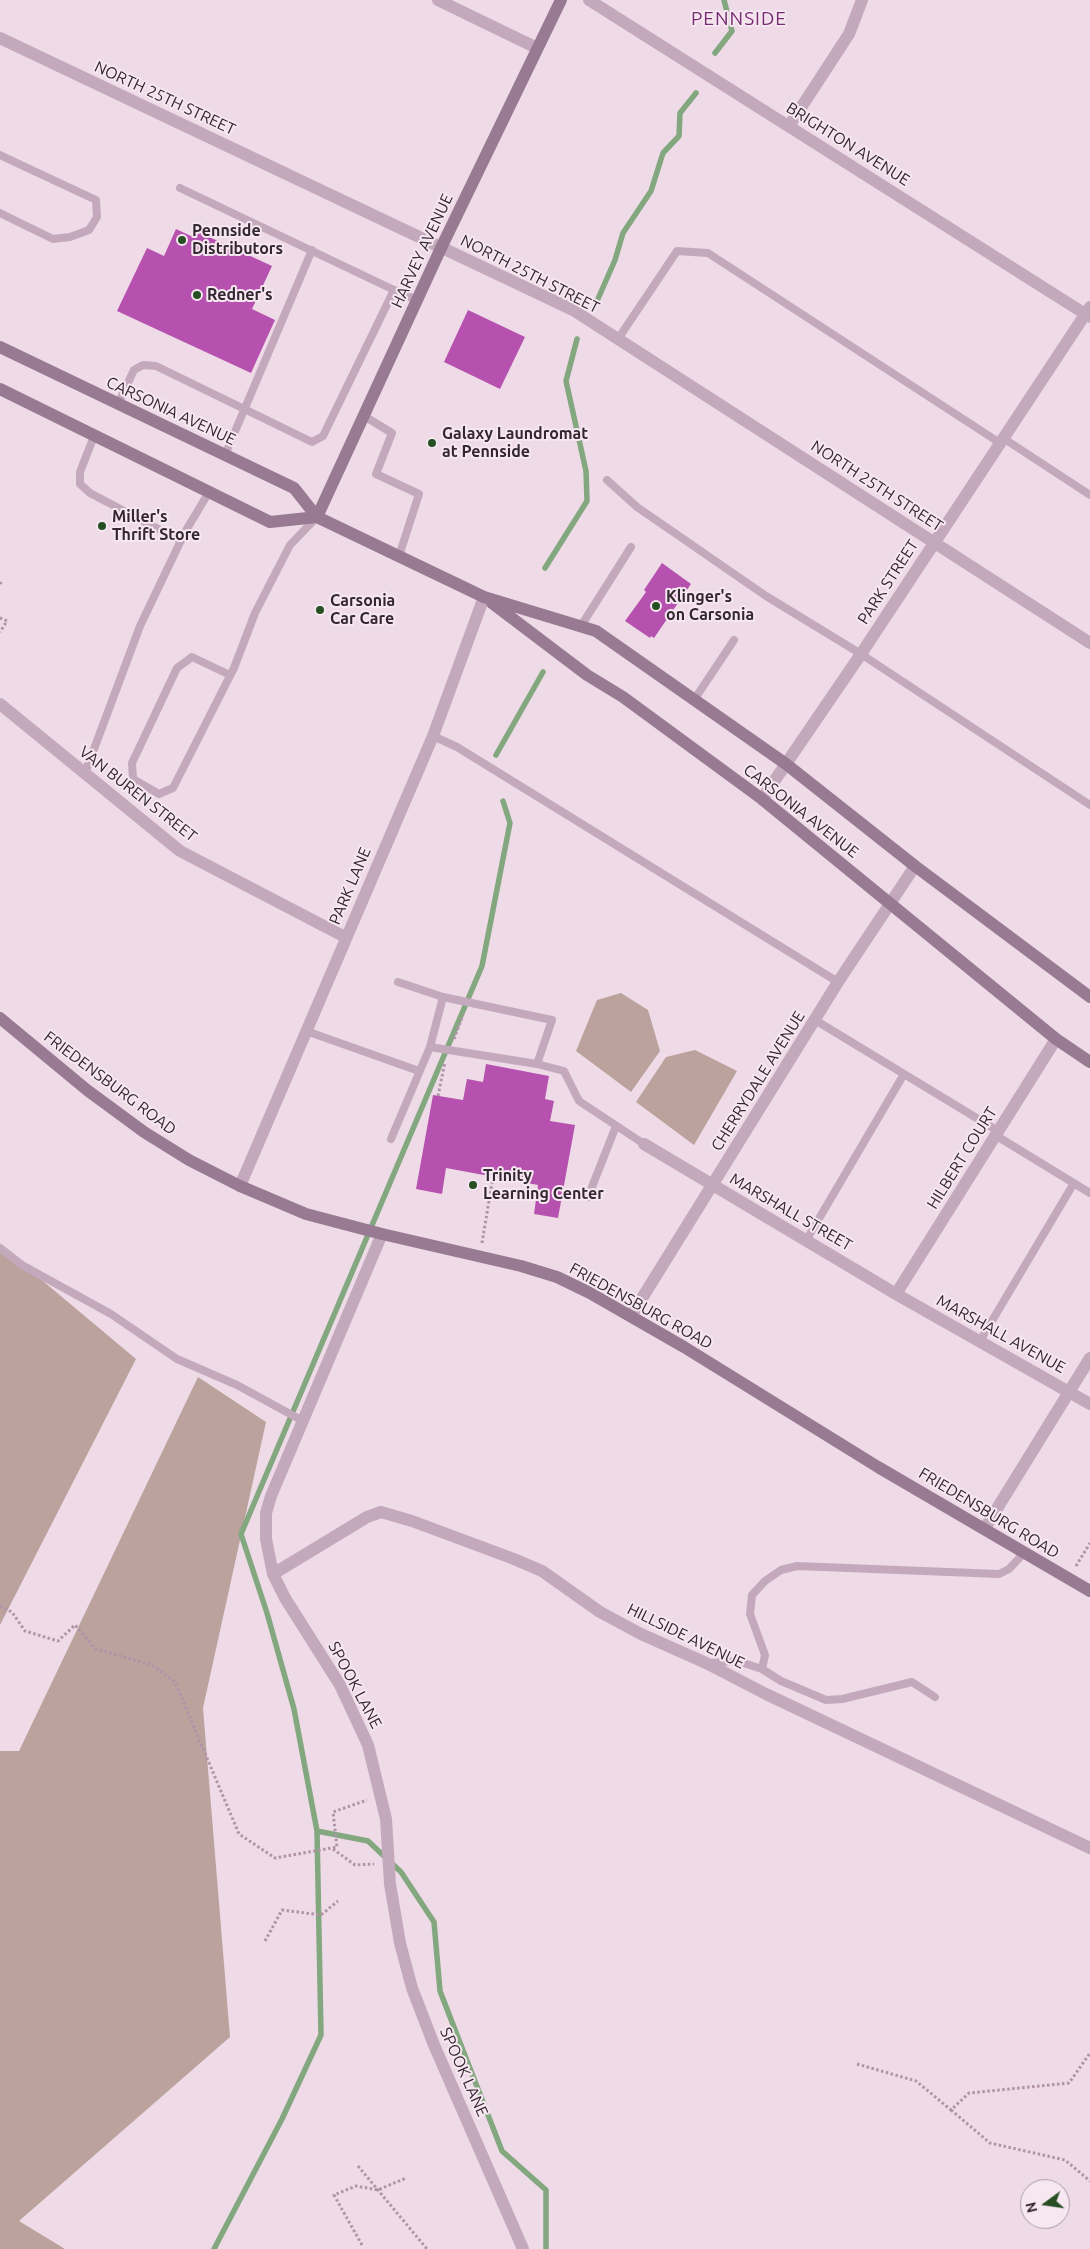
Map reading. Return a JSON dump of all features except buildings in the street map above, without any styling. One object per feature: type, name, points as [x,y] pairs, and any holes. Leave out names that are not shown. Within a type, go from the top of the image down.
[{"type":"street","points":[[438,0],[537,48]]},
{"type":"street","name":"HARVEY AVENUE","points":[[317,517],[441,248],[561,0]]},
{"type":"street","name":"BRIGHTON AVENUE","points":[[589,0],[1089,313]]},
{"type":"street","points":[[789,126],[849,34],[862,0]]},
{"type":"street","name":"NORTH 25TH STREET","points":[[0,38],[573,310],[1090,643]]},
{"type":"street","name":"PARK STREET","points":[[762,799],[861,654],[1001,440],[1089,313]]},
{"type":"street","name":"CARSONIA AVENUE","points":[[0,347],[294,488],[317,517],[484,597],[596,631],[786,764],[916,866],[1090,997]]},
{"type":"street","points":[[0,389],[270,522],[317,517]]},
{"type":"street","name":"CARSONIA AVENUE","points":[[484,597],[587,675],[623,697],[762,799],[1056,1039],[1090,1062]]},
{"type":"street","name":"PARK LANE","points":[[240,1186],[345,937],[433,736],[484,597]]},
{"type":"street","name":"VAN BUREN STREET","points":[[0,704],[180,851],[345,937]]},
{"type":"street","name":"CHERRYDALE AVENUE","points":[[631,1316],[838,982],[916,866]]},
{"type":"street","name":"FRIEDENSBURG ROAD","points":[[0,1018],[87,1090],[144,1132],[189,1160],[240,1186],[306,1214],[557,1277],[631,1316],[878,1467],[1090,1591]]},
{"type":"street","name":"HILBERT COURT","points":[[896,1294],[1056,1039]]},
{"type":"street","name":"MARSHALL STREET","points":[[644,1144],[712,1186],[807,1239],[896,1294]]},
{"type":"street","name":"SPOOK LANE","points":[[382,1234],[304,1421],[278,1478],[266,1513],[266,1540],[273,1574],[285,1598],[340,1685],[368,1745],[381,1795],[387,1829],[390,1884],[400,1943],[412,1988],[434,2045],[523,2249]]},
{"type":"street","name":"MARSHALL AVENUE","points":[[896,1294],[1090,1404]]},
{"type":"street","points":[[985,1528],[1090,1358]]},
{"type":"street","name":"HILLSIDE AVENUE","points":[[273,1574],[367,1517],[381,1512],[412,1521],[514,1558],[542,1571],[600,1612],[641,1634],[706,1663],[766,1694],[1090,1848]]},
{"type":"lane","points":[[0,155],[96,200],[97,217],[89,230],[70,237],[53,238],[0,213]]},
{"type":"lane","points":[[180,188],[417,300]]},
{"type":"lane","points":[[225,454],[312,250]]},
{"type":"lane","points":[[618,339],[676,251],[708,253],[1090,495]]},
{"type":"lane","points":[[118,404],[134,370],[143,365],[156,366],[244,407],[312,442],[323,436],[394,290]]},
{"type":"lane","points":[[364,416],[392,433],[376,474],[419,494],[399,556]]},
{"type":"lane","points":[[94,436],[80,472],[80,484],[90,493],[181,541]]},
{"type":"lane","points":[[607,480],[637,507],[758,590],[861,654],[1090,805]]},
{"type":"lane","points":[[85,773],[140,626],[181,541],[209,492]]},
{"type":"lane","points":[[230,676],[192,657],[177,668],[132,763],[133,779],[159,794],[174,788],[230,676],[255,613],[290,545],[317,517]]},
{"type":"lane","points":[[581,626],[631,547]]},
{"type":"lane","points":[[694,700],[734,640]]},
{"type":"lane","points":[[433,736],[457,746],[838,982]]},
{"type":"lane","points":[[398,982],[443,997],[552,1020],[536,1064]]},
{"type":"lane","points":[[391,1139],[430,1047],[443,997]]},
{"type":"lane","points":[[815,1020],[904,1074],[1090,1193]]},
{"type":"lane","points":[[306,1031],[419,1071]]},
{"type":"lane","points":[[430,1047],[536,1064],[564,1071],[579,1100],[644,1144]]},
{"type":"lane","points":[[807,1239],[904,1074]]},
{"type":"lane","points":[[588,1197],[616,1126]]},
{"type":"lane","points":[[980,1341],[1074,1183]]},
{"type":"lane","points":[[0,1248],[22,1266],[111,1314],[177,1359],[237,1385],[304,1421]]},
{"type":"lane","points":[[762,1669],[765,1655],[750,1614],[752,1595],[765,1581],[781,1570],[797,1566],[999,1574],[1008,1569],[1024,1553]]},
{"type":"lane","points":[[706,1663],[736,1661],[762,1669],[781,1681],[826,1700],[842,1699],[912,1682],[935,1697]]},
{"type":"path","points":[[0,618],[6,622],[0,632]]},
{"type":"path","points":[[454,1040],[464,1014]]},
{"type":"path","points":[[438,1096],[447,1058]]},
{"type":"path","points":[[480,1257],[493,1177]]},
{"type":"path","points":[[1069,1579],[1090,1543]]},
{"type":"path","points":[[0,1606],[12,1612],[25,1630],[58,1641],[75,1625],[96,1649],[152,1665],[175,1682],[239,1834],[275,1858],[337,1848],[333,1812],[381,1795]]},
{"type":"path","points":[[332,1848],[355,1865],[378,1864]]},
{"type":"path","points":[[265,1941],[282,1910],[321,1915],[338,1901]]},
{"type":"path","points":[[951,2110],[969,2093],[1070,2083],[1090,2053]]},
{"type":"path","points":[[857,2064],[916,2081],[990,2143],[1065,2160],[1090,2181]]},
{"type":"path","points":[[358,2166],[427,2249]]},
{"type":"path","points":[[362,2245],[334,2195],[356,2186],[378,2190],[406,2178]]},
{"type":"shaded area","points":[[621,993],[648,1010],[660,1051],[631,1092],[576,1051],[597,1000]]},
{"type":"shaded area","points":[[695,1050],[737,1071],[694,1145],[636,1102],[666,1057]]},
{"type":"shaded area","points":[[0,1245],[136,1359],[0,1625]]},
{"type":"shaded area","points":[[198,1377],[266,1422],[203,1708],[230,2037],[19,2221],[65,2249],[0,2249],[0,1751],[19,1751]]},
{"type":"waterway","points":[[715,53],[732,31],[724,0]]},
{"type":"waterway","points":[[597,301],[615,260],[623,233],[651,191],[663,153],[679,136],[680,113],[696,93]]},
{"type":"waterway","points":[[545,568],[587,501],[586,471],[566,381],[577,339]]},
{"type":"waterway","points":[[496,755],[543,672]]},
{"type":"waterway","points":[[503,801],[510,823],[482,966],[241,1534],[267,1613],[294,1709],[317,1831],[368,1841],[401,1872],[434,1922],[440,1991],[502,2151],[546,2190],[546,2249]]},
{"type":"waterway","points":[[214,2249],[282,2119],[321,2035],[317,1831]]},
{"type":"place","name":"Pennside Distributors","points":[[182,240]]},
{"type":"place","name":"Redner's","points":[[197,295]]},
{"type":"place","name":"Galaxy Laundromat at Pennside","points":[[432,443]]},
{"type":"place","name":"Miller's Thrift Store","points":[[102,526]]},
{"type":"place","name":"Klinger's on Carsonia","points":[[656,606]]},
{"type":"place","name":"Carsonia Car Care","points":[[320,610]]},
{"type":"place","name":"Trinity Learning Center","points":[[473,1185]]},
{"type":"district","name":"PENNSIDE","points":[[739,19]]}]
